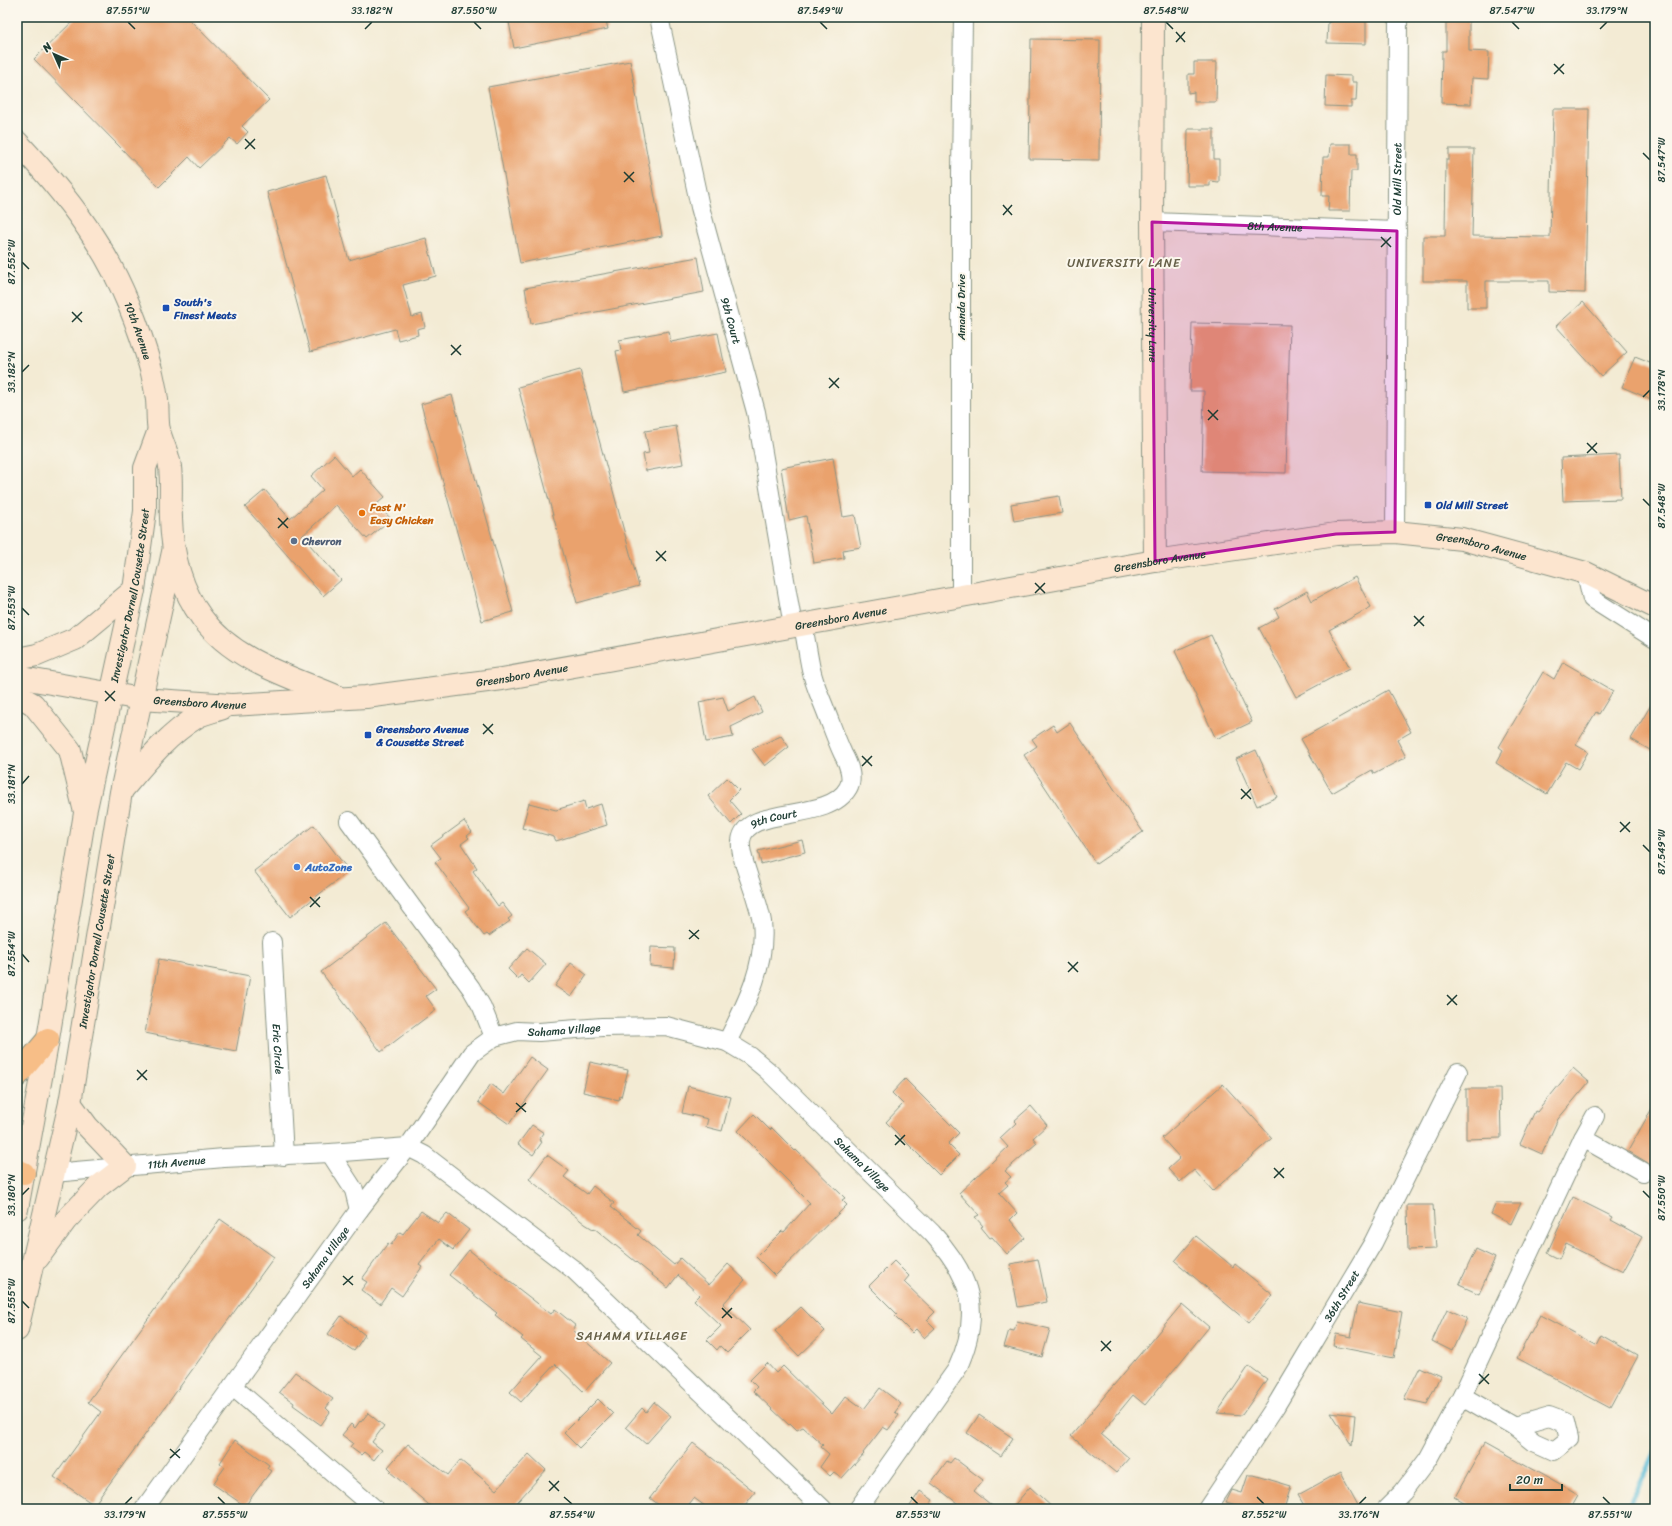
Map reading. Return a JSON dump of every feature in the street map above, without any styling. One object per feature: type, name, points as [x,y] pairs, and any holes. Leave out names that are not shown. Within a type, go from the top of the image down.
[{"type":"highway","points":[[17,1076],[48,1039]]},
{"type":"main road","name":"University Lane","points":[[1153,17],[1152,222],[1155,561]]},
{"type":"main road","name":"10th Avenue","points":[[17,142],[45,171],[96,239],[116,278],[139,333],[152,374],[157,398],[159,430],[170,465],[173,552]]},
{"type":"main road","name":"Investigator Dornell Cousette Street","points":[[17,1209],[20,1172],[48,1039],[85,813],[134,590],[144,511],[145,468],[159,430]]},
{"type":"main road","name":"Greensboro Avenue","points":[[17,677],[141,699],[232,704],[381,695],[502,679],[1155,561],[1336,534],[1395,532],[1462,539],[1586,573],[1655,607]]},
{"type":"main road","name":"Investigator Dornell Cousette Street","points":[[17,1330],[70,1103],[121,792],[173,552]]},
{"type":"main road","points":[[173,552],[182,582],[192,603],[207,624],[226,643],[249,659],[341,698]]},
{"type":"main road","points":[[17,659],[37,655],[75,639],[134,590]]},
{"type":"main road","points":[[17,695],[33,704],[70,750],[85,813]]},
{"type":"main road","points":[[121,792],[158,748],[175,733],[198,716],[232,704]]},
{"type":"main road","points":[[33,1266],[66,1220],[99,1186],[125,1166],[87,1126],[70,1103]]},
{"type":"main road","name":"11th Avenue","points":[[20,1172],[53,1173]]},
{"type":"street","name":"9th Court","points":[[659,17],[700,207],[756,412],[798,626],[816,689],[850,768],[849,787],[840,799],[822,808],[763,818],[747,828],[740,840],[741,853],[762,922],[762,943],[759,965],[753,984],[745,1005],[727,1042]]},
{"type":"street","name":"Amanda Drive","points":[[961,597],[961,174],[963,17]]},
{"type":"street","name":"Old Mill Street","points":[[1395,532],[1398,17]]},
{"type":"street","name":"8th Avenue","points":[[1152,222],[1397,231]]},
{"type":"street","points":[[1586,573],[1592,599],[1655,639]]},
{"type":"street","points":[[349,821],[471,988],[482,1007],[494,1037]]},
{"type":"street","name":"Eric Circle","points":[[272,942],[284,1156]]},
{"type":"street","name":"Sahama Village","points":[[144,1509],[359,1210],[408,1147],[472,1052],[494,1037],[517,1031],[539,1032],[602,1026],[644,1025],[666,1026],[727,1042],[750,1056],[767,1070],[932,1233],[946,1248],[958,1266],[967,1286],[971,1307],[970,1328],[966,1349],[957,1369],[858,1509]]},
{"type":"street","name":"36th Street","points":[[1207,1509],[1275,1407],[1373,1243],[1458,1072]]},
{"type":"street","points":[[1386,1509],[1408,1487],[1428,1459],[1462,1396],[1583,1138],[1595,1116]]},
{"type":"street","points":[[1583,1138],[1643,1172]]},
{"type":"street","points":[[408,1147],[424,1155],[574,1270],[823,1509]]},
{"type":"street","name":"11th Avenue","points":[[53,1173],[224,1158],[284,1156],[408,1147]]},
{"type":"street","points":[[330,1153],[354,1190],[359,1210]]},
{"type":"street","points":[[232,1386],[375,1509]]},
{"type":"street","points":[[1462,1396],[1514,1426]]},
{"type":"highlighted area","points":[[1152,222],[1397,231],[1395,532],[1336,534],[1155,561]]},
{"type":"building","points":[[77,17],[187,17],[269,100],[242,126],[248,132],[237,144],[230,138],[199,168],[189,157],[159,187],[34,59]]},
{"type":"building","points":[[508,17],[605,17],[608,29],[514,48]]},
{"type":"building","points":[[1331,17],[1354,17],[1354,21],[1366,21],[1366,44],[1327,43],[1328,22],[1330,22]]},
{"type":"building","points":[[1446,17],[1469,17],[1469,51],[1489,52],[1488,79],[1472,78],[1471,104],[1441,103],[1442,51],[1446,51]]},
{"type":"building","points":[[1031,39],[1100,40],[1099,160],[1029,159]]},
{"type":"building","points":[[630,61],[662,236],[520,263],[488,87]]},
{"type":"building","points":[[1194,62],[1217,62],[1216,102],[1194,102],[1194,92],[1188,93],[1188,74],[1194,74]]},
{"type":"building","points":[[1326,75],[1352,76],[1352,82],[1357,82],[1356,101],[1351,101],[1351,107],[1325,106]]},
{"type":"building","points":[[1553,109],[1589,109],[1585,293],[1549,292],[1549,281],[1486,281],[1486,308],[1467,308],[1467,281],[1423,281],[1423,236],[1445,236],[1446,160],[1449,160],[1449,149],[1474,149],[1472,236],[1550,237]]},
{"type":"building","points":[[1188,129],[1214,129],[1214,159],[1219,159],[1219,182],[1210,181],[1210,186],[1187,186]]},
{"type":"building","points":[[1330,144],[1351,144],[1351,154],[1357,154],[1357,171],[1351,171],[1350,211],[1328,211],[1329,196],[1322,196],[1323,157],[1329,157]]},
{"type":"building","points":[[326,175],[349,260],[426,238],[436,276],[403,285],[412,317],[422,314],[425,327],[417,329],[418,335],[398,340],[395,329],[310,352],[267,192]]},
{"type":"building","points":[[698,257],[704,292],[531,324],[525,288]]},
{"type":"building","points":[[1583,302],[1627,352],[1601,376],[1556,326]]},
{"type":"building","points":[[1192,323],[1290,325],[1286,473],[1202,471],[1204,391],[1190,391]]},
{"type":"building","points":[[669,331],[671,342],[718,333],[726,372],[624,392],[616,351],[621,350],[619,340]]},
{"type":"building","points":[[1635,357],[1655,365],[1655,401],[1622,387]]},
{"type":"building","points":[[580,370],[639,586],[577,603],[518,387]]},
{"type":"building","points":[[452,395],[513,612],[482,621],[421,404]]},
{"type":"building","points":[[676,426],[683,464],[646,471],[643,454],[649,453],[645,431]]},
{"type":"building","points":[[334,455],[352,476],[360,469],[385,497],[377,504],[391,519],[367,539],[336,505],[302,536],[341,580],[323,596],[245,507],[265,490],[290,519],[323,490],[311,476]]},
{"type":"building","points":[[1619,455],[1621,499],[1563,501],[1561,458]]},
{"type":"building","points":[[833,458],[843,517],[855,515],[861,547],[843,550],[844,558],[814,563],[806,516],[789,520],[781,468]]},
{"type":"building","points":[[1059,496],[1062,513],[1014,521],[1011,504]]},
{"type":"building","points":[[1355,577],[1371,607],[1329,630],[1350,668],[1296,697],[1259,628],[1279,617],[1275,609],[1307,591],[1312,601]]},
{"type":"building","points":[[1211,635],[1252,722],[1216,739],[1175,651]]},
{"type":"building","points":[[1563,662],[1613,691],[1599,714],[1596,712],[1576,745],[1588,752],[1578,769],[1566,762],[1547,794],[1496,763],[1503,750],[1499,747],[1543,672],[1554,679]]},
{"type":"building","points":[[1388,690],[1411,732],[1397,740],[1406,757],[1374,774],[1372,770],[1332,793],[1301,739]]},
{"type":"building","points":[[723,697],[728,711],[755,697],[762,712],[731,727],[733,737],[706,742],[699,702]]},
{"type":"building","points":[[1655,698],[1655,753],[1631,739]]},
{"type":"building","points":[[1070,723],[1143,832],[1096,864],[1024,755],[1037,746],[1032,739],[1053,725],[1057,732]]},
{"type":"building","points":[[781,736],[789,747],[765,766],[752,749]]},
{"type":"building","points":[[1256,750],[1277,797],[1257,806],[1236,759]]},
{"type":"building","points":[[727,778],[739,790],[729,800],[741,814],[731,824],[708,796]]},
{"type":"building","points":[[584,801],[586,809],[601,804],[607,825],[556,841],[554,837],[522,828],[529,803],[556,810]]},
{"type":"building","points":[[464,821],[472,832],[467,836],[469,838],[461,844],[477,868],[473,871],[498,906],[502,903],[512,916],[508,919],[510,921],[489,936],[487,934],[484,936],[465,911],[469,908],[435,862],[441,858],[431,845]]},
{"type":"building","points":[[314,825],[349,871],[290,917],[254,871]]},
{"type":"building","points":[[802,840],[805,852],[761,864],[758,851]]},
{"type":"building","points":[[386,923],[436,989],[426,996],[436,1010],[381,1052],[321,972]]},
{"type":"building","points":[[651,947],[675,948],[674,968],[650,966]]},
{"type":"building","points":[[527,948],[546,964],[529,983],[521,975],[518,979],[508,969]]},
{"type":"building","points":[[159,959],[250,976],[236,1051],[145,1033]]},
{"type":"building","points":[[571,963],[587,975],[571,997],[555,986]]},
{"type":"building","points":[[530,1057],[548,1070],[509,1124],[478,1102],[491,1084],[504,1094]]},
{"type":"building","points":[[590,1062],[628,1070],[619,1100],[583,1092]]},
{"type":"building","points":[[1573,1068],[1589,1082],[1558,1119],[1542,1154],[1520,1144],[1535,1111],[1537,1112]]},
{"type":"building","points":[[905,1079],[959,1133],[948,1144],[959,1155],[939,1175],[886,1122],[903,1104],[892,1093]]},
{"type":"building","points":[[1223,1084],[1272,1138],[1213,1191],[1194,1170],[1180,1182],[1168,1169],[1180,1158],[1162,1138]]},
{"type":"building","points":[[688,1086],[731,1097],[722,1131],[706,1127],[708,1119],[682,1113]]},
{"type":"building","points":[[1466,1089],[1500,1089],[1501,1138],[1466,1139]]},
{"type":"building","points":[[1655,1103],[1655,1169],[1628,1151]]},
{"type":"building","points":[[1031,1106],[1047,1125],[1033,1138],[1037,1143],[1005,1171],[1011,1177],[1005,1182],[1008,1185],[999,1193],[1017,1213],[1010,1220],[1025,1238],[1007,1254],[981,1227],[983,1226],[975,1217],[979,1215],[959,1193],[1008,1147],[1000,1138],[1016,1123],[1014,1121]]},
{"type":"building","points":[[754,1114],[770,1130],[772,1128],[795,1151],[796,1150],[845,1198],[842,1200],[847,1205],[775,1276],[756,1257],[782,1231],[784,1232],[810,1203],[738,1131]]},
{"type":"building","points":[[532,1125],[544,1133],[539,1140],[542,1142],[533,1155],[518,1144]]},
{"type":"building","points":[[547,1155],[569,1171],[564,1177],[587,1194],[593,1186],[614,1203],[611,1207],[641,1231],[638,1235],[674,1265],[680,1258],[709,1285],[728,1264],[745,1280],[723,1304],[750,1330],[727,1353],[720,1346],[717,1350],[707,1340],[721,1326],[694,1300],[699,1295],[678,1275],[668,1288],[594,1228],[593,1229],[585,1224],[529,1179]]},
{"type":"building","points":[[1573,1197],[1613,1217],[1611,1220],[1642,1237],[1623,1272],[1566,1244],[1559,1259],[1547,1253]]},
{"type":"building","points":[[1496,1203],[1521,1203],[1511,1224],[1491,1214]]},
{"type":"building","points":[[1407,1205],[1433,1205],[1436,1249],[1408,1250]]},
{"type":"building","points":[[421,1211],[438,1223],[447,1213],[469,1230],[453,1250],[439,1239],[419,1265],[422,1267],[402,1296],[391,1288],[380,1304],[361,1290],[367,1282],[362,1279],[388,1243],[391,1245],[400,1232],[403,1234]]},
{"type":"building","points":[[220,1219],[274,1257],[94,1505],[54,1477],[101,1412],[88,1402]]},
{"type":"building","points":[[1196,1236],[1233,1267],[1235,1264],[1273,1295],[1249,1323],[1175,1261]]},
{"type":"building","points":[[1476,1249],[1495,1258],[1479,1294],[1459,1285]]},
{"type":"building","points":[[469,1250],[551,1314],[555,1309],[576,1326],[573,1330],[610,1363],[584,1392],[555,1364],[521,1402],[510,1392],[542,1356],[521,1339],[523,1337],[495,1315],[497,1313],[449,1275]]},
{"type":"building","points":[[1038,1259],[1047,1302],[1018,1307],[1010,1264]]},
{"type":"building","points":[[894,1261],[909,1276],[904,1282],[935,1312],[927,1320],[935,1328],[924,1338],[916,1329],[912,1333],[895,1316],[897,1314],[869,1286]]},
{"type":"building","points":[[1358,1303],[1402,1312],[1394,1358],[1333,1346],[1336,1334],[1351,1337]]},
{"type":"building","points":[[1182,1304],[1209,1327],[1145,1405],[1133,1395],[1101,1434],[1129,1458],[1116,1473],[1071,1436]]},
{"type":"building","points":[[801,1307],[825,1331],[799,1356],[775,1331]]},
{"type":"building","points":[[1447,1309],[1467,1318],[1452,1351],[1432,1341]]},
{"type":"building","points":[[1540,1315],[1596,1345],[1601,1335],[1638,1356],[1610,1408],[1517,1358]]},
{"type":"building","points":[[341,1316],[365,1335],[354,1351],[328,1334]]},
{"type":"building","points":[[1017,1321],[1050,1329],[1042,1357],[1004,1347],[1009,1330],[1014,1331]]},
{"type":"building","points":[[767,1363],[776,1373],[783,1366],[832,1414],[846,1396],[864,1409],[880,1388],[901,1404],[895,1412],[899,1415],[888,1430],[883,1427],[863,1453],[864,1454],[842,1478],[834,1472],[830,1476],[820,1467],[829,1454],[821,1447],[823,1445],[803,1427],[797,1430],[790,1423],[789,1425],[753,1391],[757,1387],[750,1380]]},
{"type":"building","points":[[1249,1366],[1267,1379],[1242,1415],[1217,1413]]},
{"type":"building","points":[[1420,1367],[1440,1376],[1427,1404],[1404,1399]]},
{"type":"building","points":[[295,1372],[333,1399],[326,1408],[330,1412],[321,1425],[293,1405],[294,1403],[279,1392]]},
{"type":"building","points":[[598,1399],[613,1414],[579,1448],[564,1433]]},
{"type":"building","points":[[654,1402],[671,1416],[646,1444],[626,1427],[642,1408],[646,1412]]},
{"type":"building","points":[[1331,1412],[1355,1415],[1352,1446]]},
{"type":"building","points":[[368,1413],[384,1426],[372,1442],[382,1450],[374,1460],[364,1452],[361,1455],[350,1447],[353,1443],[342,1435],[351,1424],[355,1428]]},
{"type":"building","points":[[979,1415],[1013,1438],[1001,1456],[967,1433]]},
{"type":"building","points":[[235,1440],[269,1465],[267,1468],[271,1471],[245,1506],[213,1484],[225,1467],[220,1463]]},
{"type":"building","points":[[693,1443],[755,1492],[742,1509],[709,1509],[694,1498],[685,1509],[664,1509],[650,1498]]},
{"type":"building","points":[[1485,1443],[1578,1495],[1570,1509],[1476,1509],[1455,1497]]},
{"type":"building","points":[[408,1444],[448,1475],[460,1460],[496,1490],[529,1454],[546,1470],[511,1509],[434,1509],[390,1472],[392,1471],[388,1467]]},
{"type":"building","points":[[954,1458],[983,1480],[974,1491],[996,1509],[965,1509],[931,1483],[947,1461],[950,1463]]},
{"type":"building","points":[[1340,1472],[1360,1509],[1306,1509],[1298,1495]]},
{"type":"building","points":[[1248,1475],[1254,1475],[1291,1486],[1284,1509],[1250,1509],[1226,1502],[1232,1490],[1242,1493]]},
{"type":"building","points":[[1030,1487],[1054,1509],[1011,1509]]},
{"type":"building","points":[[920,1491],[933,1500],[927,1509],[908,1509]]},
{"type":"waterway","points":[[1628,1509],[1655,1453]]},
{"type":"place","name":"South's Finest Meats","points":[[166,308]]},
{"type":"place","name":"Old Mill Street","points":[[1428,505]]},
{"type":"place","name":"Fast N' Easy Chicken","points":[[362,513]]},
{"type":"place","name":"Chevron","points":[[294,541]]},
{"type":"place","name":"Greensboro Avenue & Cousette Street","points":[[368,735]]},
{"type":"place","name":"AutoZone","points":[[297,867]]},
{"type":"district","name":"UNIVERSITY LANE","points":[[1124,263]]},
{"type":"district","name":"SAHAMA VILLAGE","points":[[632,1336]]}]
